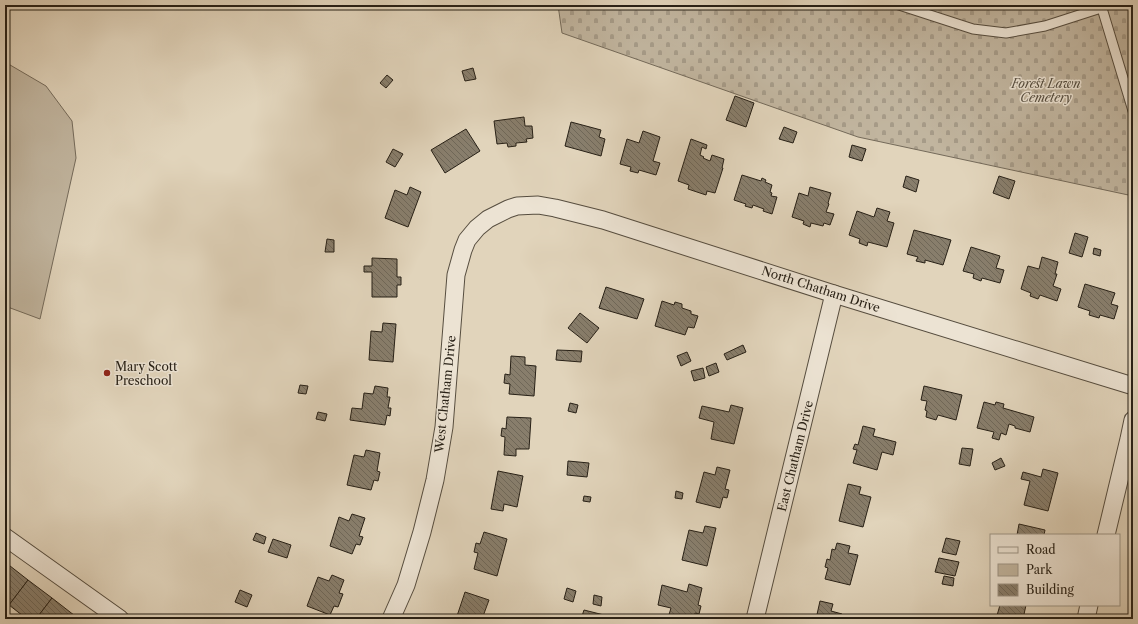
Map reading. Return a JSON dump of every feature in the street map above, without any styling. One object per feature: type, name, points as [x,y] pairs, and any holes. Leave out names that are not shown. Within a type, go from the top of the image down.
[{"type":"street","name":"North Chatham Drive","points":[[508,209],[517,206],[538,205],[603,220],[834,294],[1133,386]]},
{"type":"street","name":"West Chatham Drive","points":[[391,619],[406,585],[422,532],[435,480],[444,427],[456,275],[463,250],[467,240],[477,228],[488,219],[508,209]]},
{"type":"street","name":"East Chatham Drive","points":[[755,619],[834,294]]},
{"type":"street","points":[[1106,534],[1130,439],[1133,420]]},
{"type":"street","points":[[5,537],[120,619]]},
{"type":"street","points":[[1086,619],[1089,606]]},
{"type":"lane","points":[[899,5],[973,29],[1006,33],[1045,26],[1101,6],[1133,111]]},
{"type":"green space","name":"Forest Lawn Cemetery","points":[[558,5],[1133,5],[1133,196],[858,137],[562,33]]},
{"type":"green space","points":[[5,62],[46,86],[72,121],[76,158],[40,319],[5,306]]},
{"type":"building","points":[[473,68],[476,79],[465,81],[462,71]]},
{"type":"building","points":[[387,75],[393,80],[386,88],[380,83]]},
{"type":"building","points":[[735,96],[754,103],[746,127],[726,120]]},
{"type":"building","points":[[524,117],[525,126],[532,126],[533,138],[526,139],[527,142],[516,143],[516,146],[508,147],[507,143],[497,144],[494,121]]},
{"type":"building","points":[[571,122],[601,130],[599,137],[605,139],[601,156],[565,146]]},
{"type":"building","points":[[784,127],[797,132],[793,143],[779,139]]},
{"type":"building","points":[[466,129],[480,151],[445,173],[431,150]]},
{"type":"building","points":[[643,131],[660,137],[653,161],[660,163],[656,175],[639,170],[638,173],[630,171],[631,167],[620,164],[627,139],[639,143]]},
{"type":"building","points":[[691,139],[707,145],[706,149],[702,147],[700,155],[704,157],[703,158],[710,161],[712,155],[724,159],[723,168],[715,193],[707,191],[706,195],[688,189],[689,185],[678,181]]},
{"type":"building","points":[[852,145],[866,149],[862,161],[849,157]]},
{"type":"building","points":[[393,149],[403,154],[395,167],[386,162]]},
{"type":"building","points":[[742,175],[761,181],[762,178],[766,180],[765,182],[772,185],[770,192],[772,193],[771,196],[777,197],[772,214],[763,211],[764,209],[753,205],[752,208],[745,206],[746,204],[734,200]]},
{"type":"building","points":[[906,176],[919,180],[916,192],[903,187]]},
{"type":"building","points":[[999,176],[1015,181],[1009,199],[993,193]]},
{"type":"building","points":[[410,187],[421,192],[408,227],[385,218],[395,190],[407,195]]},
{"type":"building","points":[[810,187],[831,193],[826,212],[834,214],[830,225],[824,223],[823,226],[811,223],[810,227],[803,224],[804,221],[792,217],[799,193],[808,196]]},
{"type":"building","points":[[877,208],[890,212],[887,221],[894,223],[887,247],[868,242],[867,246],[859,243],[860,239],[849,235],[857,211],[874,217]]},
{"type":"building","points":[[914,230],[951,240],[943,265],[925,260],[925,263],[916,261],[918,257],[907,254]]},
{"type":"building","points":[[1075,233],[1088,237],[1082,257],[1069,253]]},
{"type":"building","points":[[327,239],[334,240],[334,252],[325,252]]},
{"type":"building","points":[[971,247],[1000,256],[996,268],[1004,270],[1000,283],[982,278],[981,281],[973,278],[974,274],[963,271]]},
{"type":"building","points":[[1094,248],[1101,250],[1100,256],[1093,254]]},
{"type":"building","points":[[1042,257],[1058,262],[1055,274],[1057,274],[1053,286],[1061,289],[1057,301],[1040,295],[1038,299],[1030,296],[1031,293],[1021,289],[1028,266],[1039,269]]},
{"type":"building","points":[[372,258],[397,259],[397,277],[401,277],[401,285],[397,285],[397,297],[372,297],[372,272],[364,272],[364,266],[372,266]]},
{"type":"building","points":[[1085,284],[1115,293],[1111,304],[1118,306],[1114,319],[1100,315],[1099,318],[1089,315],[1090,311],[1078,307]]},
{"type":"building","points":[[606,287],[644,299],[637,319],[599,308]]},
{"type":"building","points":[[662,301],[674,305],[675,302],[682,304],[682,308],[691,311],[691,314],[698,316],[694,328],[688,327],[685,335],[655,326]]},
{"type":"building","points":[[580,313],[599,328],[587,343],[568,328]]},
{"type":"building","points":[[383,323],[396,324],[393,362],[369,360],[371,331],[382,332]]},
{"type":"building","points":[[743,345],[746,352],[727,360],[724,354]]},
{"type":"building","points":[[557,350],[582,351],[581,362],[556,360]]},
{"type":"building","points":[[687,352],[691,361],[681,366],[677,356]]},
{"type":"building","points":[[511,356],[525,357],[525,365],[536,366],[534,396],[509,394],[510,384],[504,383],[505,374],[510,375]]},
{"type":"building","points":[[716,363],[719,372],[709,376],[706,367]]},
{"type":"building","points":[[703,368],[705,378],[694,381],[691,371]]},
{"type":"building","points":[[300,385],[308,386],[306,394],[298,393]]},
{"type":"building","points":[[375,386],[388,388],[387,397],[390,397],[388,408],[391,408],[390,416],[387,415],[385,425],[350,420],[352,408],[362,409],[364,393],[373,394]]},
{"type":"building","points":[[924,386],[962,395],[956,420],[938,415],[936,420],[926,417],[927,411],[925,410],[927,401],[921,400]]},
{"type":"building","points":[[984,402],[995,405],[996,402],[1004,404],[1003,408],[1034,417],[1030,432],[1015,428],[1015,426],[1009,424],[1006,435],[1001,433],[999,440],[992,438],[994,432],[977,428]]},
{"type":"building","points":[[570,403],[578,405],[576,413],[568,411]]},
{"type":"building","points":[[731,405],[743,408],[734,444],[711,439],[714,422],[699,418],[702,406],[729,412]]},
{"type":"building","points":[[318,412],[327,414],[325,421],[316,419]]},
{"type":"building","points":[[507,417],[531,418],[529,449],[516,449],[516,456],[504,455],[505,437],[501,436],[502,428],[506,429]]},
{"type":"building","points":[[863,426],[875,429],[873,436],[896,442],[893,455],[882,452],[877,470],[853,463],[857,450],[853,449],[855,444],[858,445]]},
{"type":"building","points":[[962,448],[973,449],[970,466],[959,464]]},
{"type":"building","points":[[366,450],[380,453],[377,471],[380,472],[378,481],[374,480],[371,490],[347,485],[354,455],[364,457]]},
{"type":"building","points":[[1001,458],[1005,466],[995,470],[992,463]]},
{"type":"building","points":[[568,461],[589,463],[587,477],[567,475]]},
{"type":"building","points":[[717,467],[730,470],[725,489],[729,490],[727,498],[723,497],[720,508],[696,502],[704,472],[715,475]]},
{"type":"building","points":[[1043,469],[1058,473],[1048,511],[1024,505],[1030,481],[1021,479],[1023,472],[1041,477]]},
{"type":"building","points":[[498,471],[523,476],[517,507],[504,504],[503,511],[491,509]]},
{"type":"building","points":[[848,484],[861,487],[859,494],[871,497],[863,527],[839,521]]},
{"type":"building","points":[[676,491],[683,493],[682,499],[675,498]]},
{"type":"building","points":[[584,496],[591,497],[590,502],[583,501]]},
{"type":"building","points":[[352,514],[365,518],[359,536],[363,537],[360,545],[356,544],[352,554],[330,546],[339,517],[349,521]]},
{"type":"building","points":[[1019,524],[1045,530],[1044,534],[1017,534]]},
{"type":"building","points":[[705,526],[716,528],[707,566],[682,560],[689,530],[703,533]]},
{"type":"building","points":[[484,532],[507,539],[497,576],[474,569],[478,553],[474,552],[476,543],[480,544]]},
{"type":"building","points":[[256,533],[266,537],[264,544],[253,540]]},
{"type":"building","points":[[946,538],[960,541],[956,555],[942,552]]},
{"type":"building","points":[[273,539],[291,545],[287,558],[268,552]]},
{"type":"building","points":[[837,543],[850,546],[848,553],[858,555],[850,585],[825,579],[828,568],[825,567],[827,559],[830,560],[832,549],[835,550]]},
{"type":"building","points":[[939,558],[959,562],[955,576],[935,572]]},
{"type":"building","points":[[5,562],[28,580],[9,605],[5,602]]},
{"type":"building","points":[[332,575],[344,580],[339,593],[343,594],[338,607],[334,606],[330,615],[307,606],[318,577],[329,581]]},
{"type":"building","points":[[944,576],[954,578],[953,586],[942,584]]},
{"type":"building","points":[[28,580],[52,598],[36,619],[27,619],[9,605]]},
{"type":"building","points":[[689,584],[702,588],[698,605],[701,606],[699,614],[695,613],[694,619],[668,618],[671,608],[658,605],[662,585],[687,592]]},
{"type":"building","points":[[567,588],[576,591],[573,602],[564,599]]},
{"type":"building","points":[[240,590],[252,595],[247,607],[235,602]]},
{"type":"building","points":[[465,592],[489,600],[482,619],[456,619]]},
{"type":"building","points":[[594,595],[602,597],[601,606],[593,604]]},
{"type":"building","points":[[52,598],[79,619],[36,619]]},
{"type":"building","points":[[820,601],[833,604],[831,611],[842,614],[841,619],[816,619]]},
{"type":"building","points":[[1000,606],[1026,606],[1023,619],[996,619]]},
{"type":"building","points":[[584,610],[604,615],[602,619],[581,619]]},
{"type":"place","name":"Mary Scott Preschool","points":[[107,373]]}]
